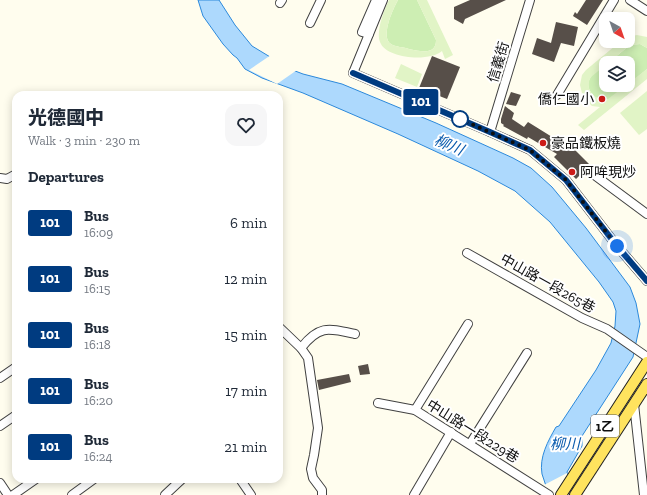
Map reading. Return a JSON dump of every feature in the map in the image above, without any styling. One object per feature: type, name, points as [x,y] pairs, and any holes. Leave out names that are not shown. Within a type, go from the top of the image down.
[{"type":"main road","name":"1乙","points":[[562,493],[645,357]]},
{"type":"main road","name":"1乙","points":[[575,495],[634,404],[646,389]]},
{"type":"street","points":[[310,23],[321,0]]},
{"type":"street","points":[[369,34],[362,32],[376,0]]},
{"type":"street","points":[[384,0],[353,73],[530,150],[566,180],[617,246],[647,281]]},
{"type":"street","name":"信義街","points":[[490,132],[530,0]]},
{"type":"street","points":[[557,95],[614,0]]},
{"type":"street","points":[[630,0],[647,11]]},
{"type":"street","points":[[593,174],[647,214]]},
{"type":"street","points":[[0,178],[6,179],[12,176]]},
{"type":"street","name":"中山路一段265巷","points":[[468,253],[582,318],[616,334],[645,357]]},
{"type":"street","points":[[415,410],[468,324]]},
{"type":"street","points":[[301,348],[310,337],[319,331],[333,329],[355,334]]},
{"type":"street","points":[[283,331],[301,348],[308,358],[318,428],[311,469],[314,478],[322,490],[322,495]]},
{"type":"street","points":[[470,444],[527,353]]},
{"type":"street","points":[[0,378],[12,370]]},
{"type":"street","name":"中山路一段229巷","points":[[378,402],[415,410],[452,432],[549,495]]},
{"type":"street","points":[[634,404],[644,495]]},
{"type":"street","points":[[0,426],[12,418]]},
{"type":"street","points":[[414,495],[452,432]]},
{"type":"street","points":[[638,440],[647,440]]},
{"type":"street","points":[[13,495],[30,483]]},
{"type":"street","points":[[72,495],[88,483]]},
{"type":"street","points":[[165,495],[178,483]]},
{"type":"street","points":[[243,483],[251,495]]},
{"type":"street","points":[[0,484],[8,495]]},
{"type":"green space","points":[[389,0],[398,0],[387,29],[388,40],[391,44],[420,51],[429,51],[433,48],[436,40],[417,0],[427,0],[453,55],[445,59],[442,51],[428,57],[409,57],[399,55],[384,48],[380,42],[379,32],[383,15]]},
{"type":"green space","points":[[398,0],[417,0],[436,40],[435,46],[429,51],[409,49],[393,45],[388,40],[388,23]]},
{"type":"green space","points":[[635,35],[647,37],[647,48],[640,44],[635,44]]},
{"type":"green space","points":[[635,44],[640,44],[647,48],[647,69],[635,79],[635,56],[617,56],[626,48],[635,48]]},
{"type":"green space","points":[[613,48],[626,48],[617,56],[603,56]]},
{"type":"green space","points":[[599,59],[599,70],[589,80],[589,89],[597,98],[608,99],[617,92],[631,92],[584,130],[578,125],[600,107],[592,106],[583,97],[580,85],[582,75]]},
{"type":"green space","points":[[401,64],[422,74],[417,87],[395,78]]},
{"type":"green space","points":[[599,69],[599,92],[620,92],[611,99],[602,100],[597,98],[590,92],[588,83],[593,74]]},
{"type":"green space","points":[[647,69],[647,79],[635,89],[635,78]]},
{"type":"green space","points":[[647,91],[647,129],[639,135],[620,113]]},
{"type":"water","name":"柳川","points":[[198,0],[219,0],[235,25],[252,46],[290,69],[303,74],[342,84],[436,123],[513,158],[531,168],[552,187],[586,228],[630,287],[636,303],[640,324],[633,357],[582,436],[582,446],[567,472],[571,495],[549,495],[541,468],[543,455],[547,444],[556,427],[559,426],[596,370],[611,343],[615,326],[616,311],[613,302],[599,282],[550,222],[515,191],[478,171],[398,134],[303,93],[262,78],[245,69],[237,58],[223,44],[203,16]]},
{"type":"pier","points":[[271,55],[297,70],[277,84],[249,70]]},
{"type":"pier","points":[[567,473],[573,495],[547,495],[544,485]]},
{"type":"building","points":[[470,0],[506,0],[465,19],[463,24],[454,19],[454,7]]},
{"type":"building","points":[[586,0],[603,0],[587,25],[573,16],[575,12],[577,14]]},
{"type":"building","points":[[556,22],[578,27],[574,46],[561,43],[554,62],[532,54],[537,38],[551,43]]},
{"type":"building","points":[[432,56],[460,67],[447,99],[419,88]]},
{"type":"building","points":[[511,92],[521,95],[516,106],[506,104]]},
{"type":"building","points":[[505,106],[514,113],[512,119],[524,127],[528,122],[565,145],[568,143],[590,165],[576,179],[554,157],[557,154],[528,137],[527,139],[503,126],[504,125],[501,123],[501,119]]},
{"type":"building","points":[[368,364],[370,374],[360,375],[358,366]]},
{"type":"building","points":[[349,374],[351,382],[319,390],[317,380]]},
{"type":"bus line","name":"101","points":[[353,73],[530,150],[566,180],[617,246],[647,281]]},
{"type":"place","name":"僑仁國小","points":[[602,99]]},
{"type":"place","name":"豪品鐵板燒","points":[[543,143]]},
{"type":"place","name":"阿哞現炒","points":[[572,172]]},
{"type":"route","points":[[460,119],[530,150],[566,180],[617,246]]}]
